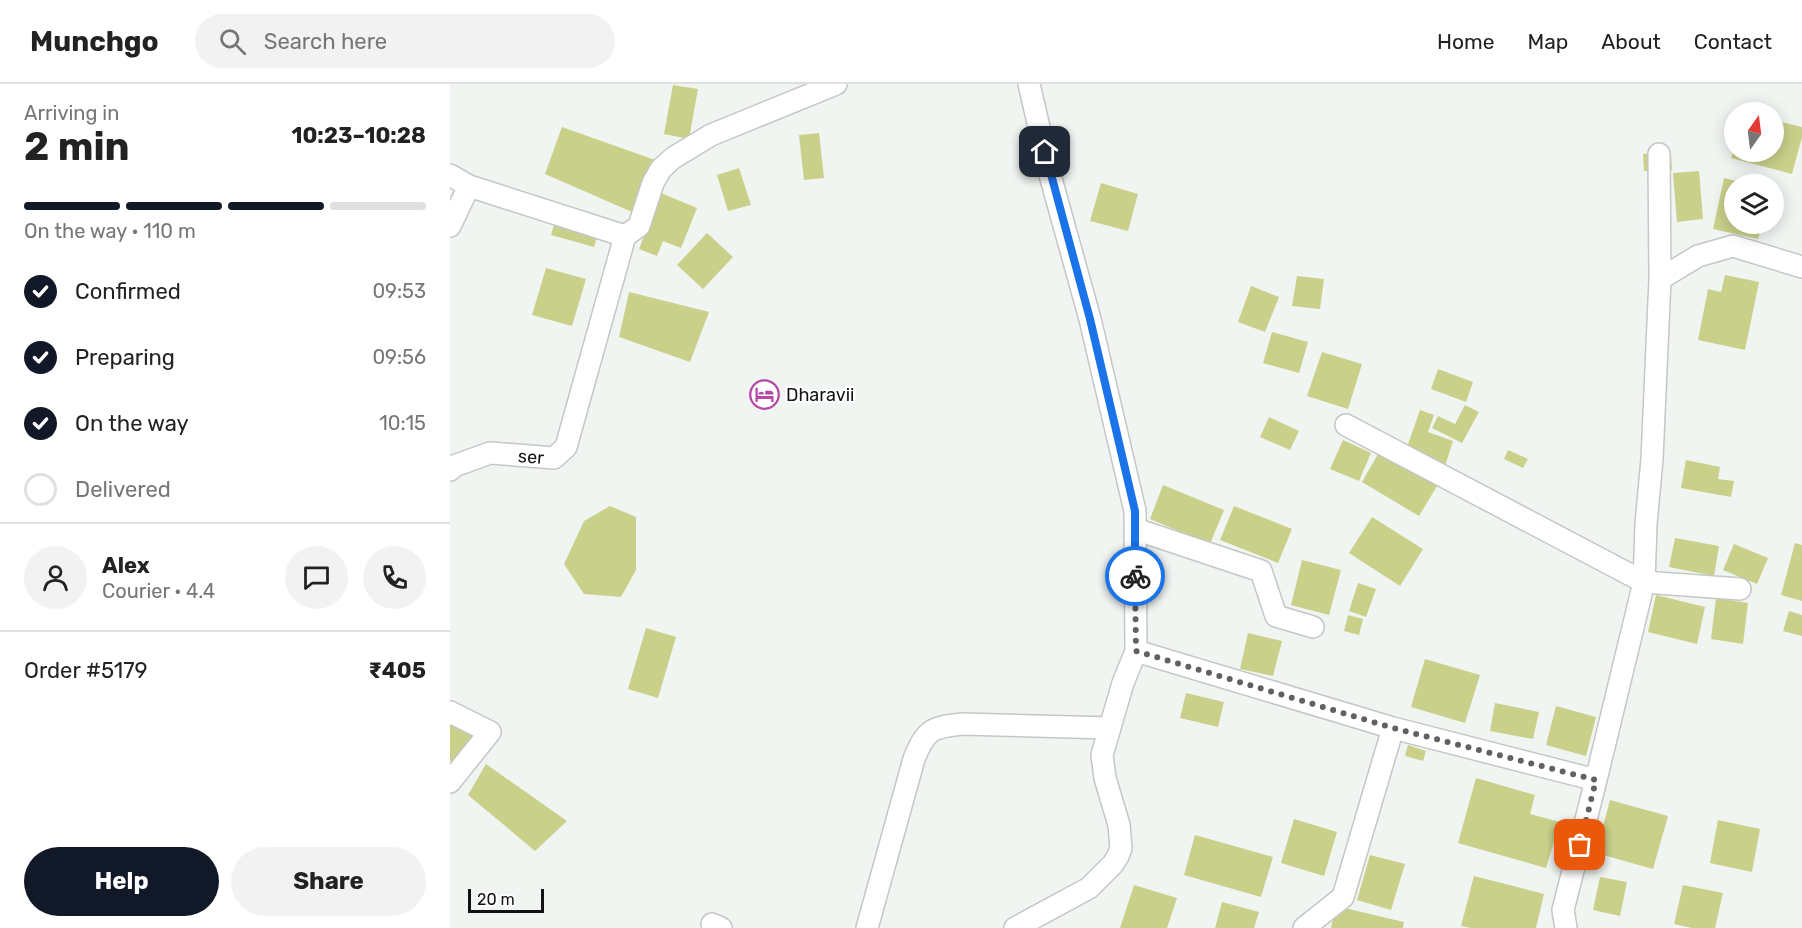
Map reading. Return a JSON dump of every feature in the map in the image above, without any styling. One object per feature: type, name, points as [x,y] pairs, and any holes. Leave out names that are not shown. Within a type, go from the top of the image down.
[{"type":"street","points":[[450,175],[469,186],[625,236],[639,226],[652,183],[661,169],[684,149],[711,135],[836,84]]},
{"type":"street","points":[[1015,928],[1089,888],[1118,856],[1119,825],[1102,765],[1102,755],[1123,683],[1136,651],[1135,511],[1090,319],[1050,175],[1029,84]]},
{"type":"street","points":[[1566,928],[1563,910],[1644,582],[1660,279],[1659,154]]},
{"type":"street","points":[[450,226],[469,186]]},
{"type":"street","name":"ser","points":[[450,470],[454,466],[490,453],[554,458],[566,447],[625,236]]},
{"type":"street","points":[[1660,279],[1698,256],[1733,246],[1802,267]]},
{"type":"street","points":[[1346,425],[1644,582],[1740,589]]},
{"type":"street","points":[[1135,529],[1261,571],[1276,616],[1313,627]]},
{"type":"street","points":[[1136,651],[1393,728],[1596,780]]},
{"type":"street","points":[[450,712],[490,732],[450,782]]},
{"type":"street","points":[[867,928],[914,759],[922,739],[927,734],[963,724],[1110,728]]},
{"type":"street","points":[[1304,928],[1343,897],[1393,728]]},
{"type":"building","points":[[673,85],[698,89],[689,139],[664,134]]},
{"type":"building","points":[[1784,123],[1802,127],[1802,137],[1792,174],[1746,162],[1784,162]]},
{"type":"building","points":[[562,127],[655,160],[632,212],[545,174]]},
{"type":"building","points":[[819,133],[824,178],[804,180],[799,135]]},
{"type":"building","points":[[1671,153],[1672,170],[1644,171],[1643,154]]},
{"type":"building","points":[[739,168],[751,205],[728,211],[717,175]]},
{"type":"building","points":[[1699,171],[1703,219],[1677,222],[1673,173]]},
{"type":"building","points":[[1724,178],[1724,231],[1713,229]]},
{"type":"building","points":[[1101,183],[1138,194],[1128,231],[1090,221]]},
{"type":"building","points":[[661,193],[697,208],[681,248],[663,241],[657,256],[639,249]]},
{"type":"building","points":[[556,218],[599,230],[594,247],[551,235]]},
{"type":"building","points":[[707,233],[733,257],[703,289],[677,265]]},
{"type":"building","points":[[1736,234],[1759,234],[1758,239]]},
{"type":"building","points":[[546,268],[586,279],[572,326],[532,315]]},
{"type":"building","points":[[1725,275],[1759,282],[1745,350],[1698,340],[1708,289],[1721,292]]},
{"type":"building","points":[[1297,276],[1324,279],[1320,309],[1292,306]]},
{"type":"building","points":[[1251,286],[1279,297],[1265,332],[1238,322]]},
{"type":"building","points":[[629,292],[709,312],[690,362],[619,337]]},
{"type":"building","points":[[1272,332],[1308,342],[1299,373],[1263,363]]},
{"type":"building","points":[[1322,352],[1362,364],[1348,409],[1307,396]]},
{"type":"building","points":[[1438,369],[1473,382],[1466,402],[1431,389]]},
{"type":"building","points":[[1465,405],[1479,412],[1462,443],[1432,428],[1438,416],[1455,424]]},
{"type":"building","points":[[1420,410],[1434,415],[1428,432],[1453,441],[1445,466],[1405,453]]},
{"type":"building","points":[[1269,417],[1299,431],[1290,450],[1260,437]]},
{"type":"building","points":[[1343,440],[1371,453],[1359,481],[1330,469]]},
{"type":"building","points":[[1382,447],[1440,481],[1419,516],[1362,482]]},
{"type":"building","points":[[1508,450],[1528,459],[1523,468],[1504,459]]},
{"type":"building","points":[[1686,460],[1720,467],[1718,479],[1734,481],[1731,497],[1681,488]]},
{"type":"building","points":[[1163,485],[1224,510],[1210,544],[1150,519]]},
{"type":"building","points":[[610,506],[636,517],[636,570],[621,597],[584,594],[564,564],[584,521]]},
{"type":"building","points":[[1234,506],[1292,529],[1278,563],[1220,540]]},
{"type":"building","points":[[1372,517],[1423,549],[1400,586],[1349,553]]},
{"type":"building","points":[[1675,538],[1719,546],[1714,576],[1669,567]]},
{"type":"building","points":[[1795,543],[1802,545],[1802,601],[1781,595]]},
{"type":"building","points":[[1734,544],[1768,558],[1757,584],[1723,570]]},
{"type":"building","points":[[1302,560],[1341,570],[1329,615],[1291,605]]},
{"type":"building","points":[[1358,583],[1376,589],[1366,617],[1349,611]]},
{"type":"building","points":[[1656,595],[1705,607],[1697,644],[1648,632]]},
{"type":"building","points":[[1716,598],[1748,603],[1743,644],[1711,639]]},
{"type":"building","points":[[1789,611],[1802,615],[1802,636],[1783,631]]},
{"type":"building","points":[[1348,615],[1363,619],[1359,635],[1344,631]]},
{"type":"building","points":[[646,628],[676,637],[658,698],[628,689]]},
{"type":"building","points":[[1248,633],[1282,641],[1273,676],[1240,669]]},
{"type":"building","points":[[1425,659],[1480,675],[1465,723],[1411,707]]},
{"type":"building","points":[[1186,693],[1224,702],[1218,727],[1180,718]]},
{"type":"building","points":[[1495,703],[1539,712],[1533,739],[1490,731]]},
{"type":"building","points":[[1556,706],[1596,717],[1586,756],[1546,745]]},
{"type":"building","points":[[450,710],[479,715],[464,762],[450,761]]},
{"type":"building","points":[[1408,745],[1426,751],[1423,761],[1405,756]]},
{"type":"building","points":[[486,764],[567,821],[535,851],[468,795]]},
{"type":"building","points":[[1476,778],[1535,795],[1530,814],[1560,822],[1546,868],[1458,843]]},
{"type":"building","points":[[1610,800],[1668,816],[1653,869],[1596,853]]},
{"type":"building","points":[[1294,819],[1337,832],[1324,876],[1281,863]]},
{"type":"building","points":[[1718,820],[1760,829],[1752,872],[1710,863]]},
{"type":"building","points":[[1195,835],[1273,857],[1261,897],[1184,875]]},
{"type":"building","points":[[1370,855],[1405,864],[1391,910],[1357,900]]},
{"type":"building","points":[[1474,876],[1544,894],[1536,928],[1461,926]]},
{"type":"building","points":[[1600,877],[1627,882],[1620,916],[1593,910]]},
{"type":"building","points":[[1134,885],[1177,898],[1167,928],[1120,928]]},
{"type":"building","points":[[1683,885],[1723,893],[1715,928],[1692,928],[1674,924]]},
{"type":"building","points":[[1222,902],[1259,912],[1254,928],[1215,928]]},
{"type":"building","points":[[1336,906],[1404,922],[1403,928],[1331,928]]},
{"type":"way so far","points":[[1135,576],[1136,651],[1393,728],[1596,780],[1580,845]]},
{"type":"place","name":"Dharavii","points":[[765,395]]},
{"type":"route","points":[[1045,152],[1090,319],[1135,511],[1135,576]]}]
